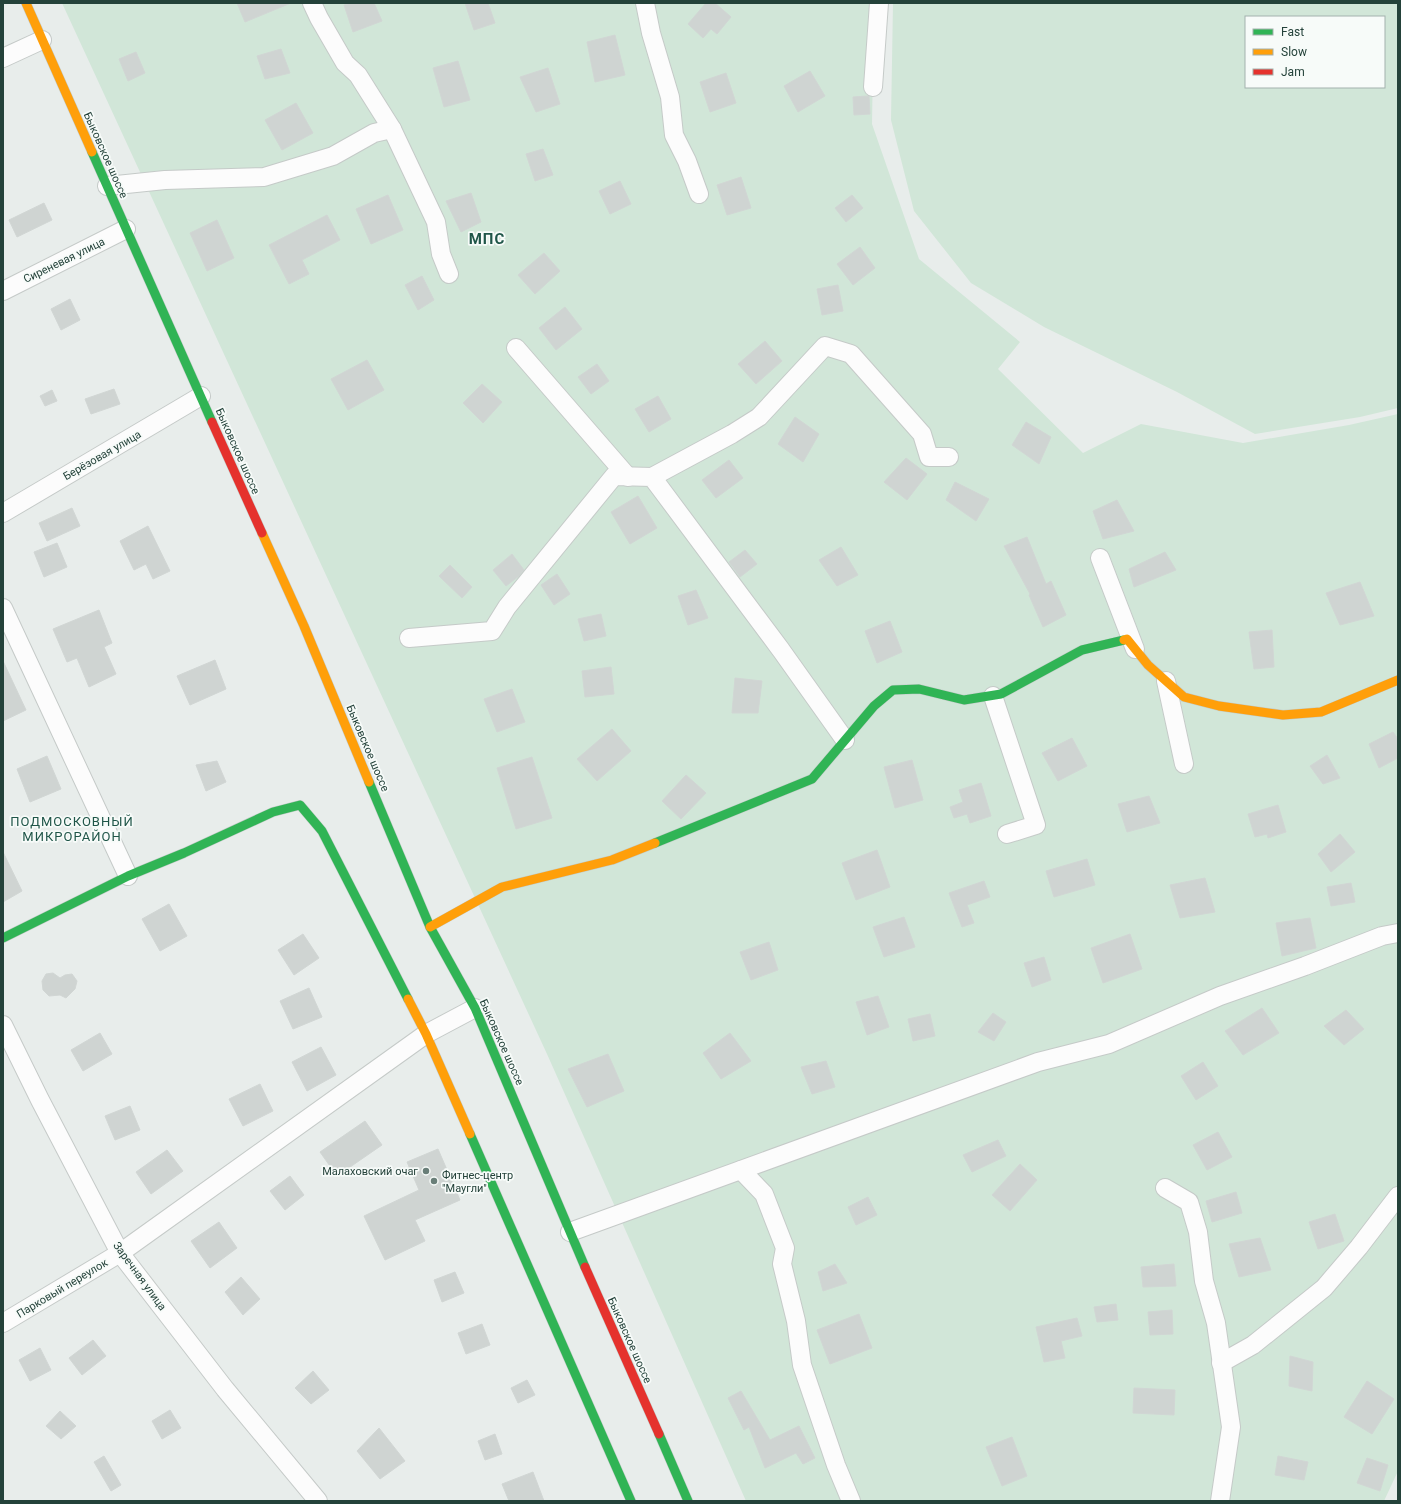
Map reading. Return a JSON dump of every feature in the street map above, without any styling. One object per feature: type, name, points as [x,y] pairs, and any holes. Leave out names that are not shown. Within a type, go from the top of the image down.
[{"type":"street","name":"Быковское шоссе","points":[[26,3],[304,626],[430,928],[475,1008],[570,1232],[688,1501]]},
{"type":"street","points":[[312,3],[345,63],[358,75],[392,129],[436,222],[441,254],[449,274]]},
{"type":"street","points":[[645,3],[651,33],[670,97],[674,135],[687,161],[699,194]]},
{"type":"street","points":[[872,87],[879,3]]},
{"type":"street","points":[[3,58],[42,40]]},
{"type":"street","points":[[107,186],[165,180],[264,177],[333,156],[374,133],[392,129]]},
{"type":"street","name":"Сиреневая улица","points":[[3,290],[126,230]]},
{"type":"street","points":[[409,638],[492,631],[507,607],[614,476],[652,477],[732,434],[758,418],[825,346],[851,354],[922,434],[929,457],[949,457]]},
{"type":"street","points":[[516,348],[628,476]]},
{"type":"street","name":"Берёзовая улица","points":[[3,513],[201,396]]},
{"type":"street","points":[[652,477],[776,643],[846,740]]},
{"type":"street","points":[[1100,558],[1135,649]]},
{"type":"street","points":[[3,608],[128,876]]},
{"type":"street","points":[[430,928],[502,887],[612,860],[812,779],[874,706],[893,690],[919,689],[964,700],[993,696],[1001,694],[1082,650],[1127,639],[1148,665],[1184,697],[1219,706],[1284,715],[1321,712],[1398,680]]},
{"type":"street","points":[[1166,681],[1184,764]]},
{"type":"street","points":[[993,696],[1036,825],[1007,834]]},
{"type":"street","points":[[3,938],[128,876],[184,854],[273,812],[300,806],[322,831],[426,1034],[631,1501]]},
{"type":"street","points":[[570,1232],[1038,1062],[1109,1044],[1220,996],[1305,966],[1382,936],[1398,933]]},
{"type":"street","name":"Парковый переулок","points":[[3,1323],[120,1253],[426,1034],[475,1008]]},
{"type":"street","name":"Заречная улица","points":[[3,1025],[40,1100],[120,1253],[225,1389],[318,1501]]},
{"type":"street","points":[[741,1170],[764,1194],[785,1248],[782,1264],[796,1321],[802,1365],[836,1465],[851,1501]]},
{"type":"street","points":[[1165,1188],[1188,1202],[1198,1232],[1204,1282],[1216,1323],[1231,1427],[1220,1501]]},
{"type":"street","points":[[1221,1363],[1253,1345],[1324,1288],[1360,1247],[1398,1196]]},
{"type":"green space","points":[[62,3],[874,3],[872,124],[919,259],[1020,342],[998,369],[1083,453],[1141,424],[1243,443],[1349,425],[1398,414],[1398,1471],[1384,1501],[746,1501],[547,1054]]},
{"type":"green space","points":[[893,3],[1398,3],[1398,408],[1360,417],[1255,434],[1177,392],[1044,327],[971,283],[914,211],[891,120]]},
{"type":"building","points":[[237,3],[291,3],[245,22]]},
{"type":"building","points":[[352,3],[374,3],[382,21],[353,32],[344,5]]},
{"type":"building","points":[[465,3],[488,3],[495,23],[474,30]]},
{"type":"building","points":[[706,3],[715,3],[731,17],[717,34],[711,29],[703,38],[688,24]]},
{"type":"building","points":[[615,35],[625,75],[595,82],[587,42]]},
{"type":"building","points":[[281,49],[290,73],[265,79],[257,56]]},
{"type":"building","points":[[136,52],[145,73],[128,81],[119,59]]},
{"type":"building","points":[[458,61],[470,100],[444,107],[433,68]]},
{"type":"building","points":[[548,68],[560,104],[536,112],[520,77]]},
{"type":"building","points":[[810,71],[825,96],[798,112],[784,86]]},
{"type":"building","points":[[726,73],[736,103],[710,112],[700,82]]},
{"type":"building","points":[[869,96],[870,114],[854,115],[853,97]]},
{"type":"building","points":[[296,103],[313,133],[282,150],[265,120]]},
{"type":"building","points":[[543,149],[553,175],[535,181],[526,154]]},
{"type":"building","points":[[741,177],[751,208],[727,215],[717,185]]},
{"type":"building","points":[[620,181],[631,204],[610,214],[599,191]]},
{"type":"building","points":[[471,193],[481,222],[461,232],[446,201]]},
{"type":"building","points":[[388,195],[403,230],[371,244],[356,209]]},
{"type":"building","points":[[852,195],[863,208],[846,222],[835,208]]},
{"type":"building","points":[[44,203],[52,220],[17,237],[9,220]]},
{"type":"building","points":[[327,215],[340,240],[302,260],[309,274],[289,284],[269,245]]},
{"type":"building","points":[[217,220],[234,258],[207,271],[190,233]]},
{"type":"building","points":[[860,247],[875,268],[853,285],[837,264]]},
{"type":"building","points":[[544,253],[560,271],[535,294],[518,275]]},
{"type":"building","points":[[422,276],[434,300],[418,310],[405,285]]},
{"type":"building","points":[[838,285],[843,311],[822,315],[817,289]]},
{"type":"building","points":[[70,299],[80,320],[61,330],[51,309]]},
{"type":"building","points":[[565,307],[582,329],[556,350],[539,328]]},
{"type":"building","points":[[765,341],[782,361],[756,384],[738,364]]},
{"type":"building","points":[[367,360],[384,390],[348,410],[331,379]]},
{"type":"building","points":[[597,364],[609,381],[591,394],[578,377]]},
{"type":"building","points":[[482,384],[502,402],[483,423],[463,403]]},
{"type":"building","points":[[114,389],[120,404],[91,414],[85,399]]},
{"type":"building","points":[[52,390],[57,401],[45,406],[40,396]]},
{"type":"building","points":[[658,396],[671,419],[649,432],[635,409]]},
{"type":"building","points":[[795,417],[819,434],[803,462],[778,444]]},
{"type":"building","points":[[1026,422],[1051,437],[1039,464],[1012,445]]},
{"type":"building","points":[[906,458],[927,474],[907,500],[884,482]]},
{"type":"building","points":[[729,460],[743,478],[716,498],[702,480]]},
{"type":"building","points":[[955,482],[989,499],[976,521],[946,500]]},
{"type":"building","points":[[638,496],[657,528],[630,544],[611,512]]},
{"type":"building","points":[[1117,500],[1134,531],[1103,539],[1093,511]]},
{"type":"building","points":[[72,508],[80,526],[47,541],[39,523]]},
{"type":"building","points":[[148,526],[170,571],[153,579],[146,564],[134,570],[120,541]]},
{"type":"building","points":[[1027,537],[1046,584],[1051,581],[1066,615],[1043,627],[1029,595],[1030,594],[1004,546]]},
{"type":"building","points":[[57,543],[67,567],[44,577],[34,552]]},
{"type":"building","points":[[841,547],[858,575],[837,586],[819,560]]},
{"type":"building","points":[[745,550],[757,564],[740,577],[729,562]]},
{"type":"building","points":[[1165,552],[1176,570],[1134,587],[1129,569]]},
{"type":"building","points":[[512,554],[524,570],[506,586],[493,570]]},
{"type":"building","points":[[450,565],[472,587],[462,598],[439,576]]},
{"type":"building","points":[[557,574],[570,594],[554,605],[541,585]]},
{"type":"building","points":[[1360,582],[1374,616],[1340,625],[1326,593]]},
{"type":"building","points":[[696,590],[708,618],[688,625],[678,596]]},
{"type":"building","points":[[99,610],[112,643],[104,647],[116,674],[89,687],[77,658],[67,662],[53,629]]},
{"type":"building","points":[[601,614],[606,636],[584,641],[578,619]]},
{"type":"building","points":[[890,621],[902,652],[877,663],[865,631]]},
{"type":"building","points":[[1272,630],[1274,667],[1254,669],[1249,632]]},
{"type":"building","points":[[215,660],[226,689],[190,705],[177,676]]},
{"type":"building","points":[[3,661],[26,710],[3,721]]},
{"type":"building","points":[[611,667],[614,694],[585,697],[582,671]]},
{"type":"building","points":[[735,678],[762,681],[758,713],[732,713]]},
{"type":"building","points":[[512,689],[525,722],[497,732],[484,699]]},
{"type":"building","points":[[612,729],[631,751],[597,781],[577,759]]},
{"type":"building","points":[[1393,732],[1398,739],[1398,758],[1379,768],[1369,744]]},
{"type":"building","points":[[1072,738],[1087,766],[1058,781],[1042,753]]},
{"type":"building","points":[[1327,755],[1340,778],[1323,784],[1310,766]]},
{"type":"building","points":[[47,756],[61,789],[30,802],[17,769]]},
{"type":"building","points":[[532,757],[552,818],[516,829],[497,768]]},
{"type":"building","points":[[912,760],[923,800],[895,808],[884,767]]},
{"type":"building","points":[[217,761],[226,782],[206,791],[196,765]]},
{"type":"building","points":[[686,775],[706,793],[681,819],[662,801]]},
{"type":"building","points":[[981,783],[991,816],[970,823],[967,814],[954,818],[950,807],[963,802],[959,790]]},
{"type":"building","points":[[1149,796],[1160,823],[1127,832],[1118,804]]},
{"type":"building","points":[[1278,805],[1286,832],[1268,838],[1267,834],[1255,837],[1248,814]]},
{"type":"building","points":[[1340,834],[1355,852],[1331,872],[1318,854]]},
{"type":"building","points":[[877,850],[890,887],[856,900],[842,863]]},
{"type":"building","points":[[3,852],[22,891],[3,902]]},
{"type":"building","points":[[1087,859],[1095,885],[1054,897],[1046,871]]},
{"type":"building","points":[[1205,878],[1215,912],[1180,918],[1170,885]]},
{"type":"building","points":[[984,881],[990,897],[967,905],[974,923],[962,927],[949,893]]},
{"type":"building","points":[[1351,883],[1355,902],[1331,906],[1327,887]]},
{"type":"building","points":[[169,904],[187,936],[160,951],[142,919]]},
{"type":"building","points":[[904,917],[915,947],[884,957],[873,927]]},
{"type":"building","points":[[1310,918],[1316,948],[1282,956],[1276,923]]},
{"type":"building","points":[[303,934],[319,958],[294,975],[278,950]]},
{"type":"building","points":[[1130,934],[1142,969],[1103,983],[1091,948]]},
{"type":"building","points":[[769,942],[778,970],[751,980],[740,952]]},
{"type":"building","points":[[1044,957],[1051,980],[1032,987],[1024,963]]},
{"type":"building","points":[[53,973],[60,978],[65,975],[72,974],[77,981],[75,989],[66,998],[60,995],[49,996],[43,990],[42,981],[46,974]]},
{"type":"building","points":[[309,988],[322,1017],[293,1029],[280,1001]]},
{"type":"building","points":[[878,996],[889,1027],[867,1035],[856,1002]]},
{"type":"building","points":[[1262,1008],[1279,1033],[1243,1055],[1225,1031]]},
{"type":"building","points":[[1346,1010],[1364,1029],[1344,1045],[1324,1026]]},
{"type":"building","points":[[993,1013],[1006,1022],[994,1041],[978,1032]]},
{"type":"building","points":[[930,1014],[935,1036],[913,1041],[908,1019]]},
{"type":"building","points":[[100,1033],[112,1054],[83,1071],[71,1050]]},
{"type":"building","points":[[730,1033],[751,1061],[721,1079],[703,1053]]},
{"type":"building","points":[[321,1047],[336,1075],[307,1091],[292,1062]]},
{"type":"building","points":[[608,1054],[624,1091],[587,1107],[568,1069]]},
{"type":"building","points":[[826,1061],[835,1087],[812,1094],[801,1067]]},
{"type":"building","points":[[1203,1062],[1218,1086],[1196,1100],[1181,1076]]},
{"type":"building","points":[[260,1084],[273,1111],[243,1126],[229,1099]]},
{"type":"building","points":[[130,1106],[140,1130],[115,1140],[105,1116]]},
{"type":"building","points":[[365,1121],[382,1145],[337,1176],[320,1152]]},
{"type":"building","points":[[1218,1132],[1232,1157],[1207,1170],[1193,1145]]},
{"type":"building","points":[[998,1140],[1006,1156],[972,1172],[963,1155]]},
{"type":"building","points":[[438,1149],[460,1200],[415,1220],[425,1241],[385,1260],[364,1216],[419,1190],[407,1162]]},
{"type":"building","points":[[167,1150],[183,1171],[151,1194],[136,1172]]},
{"type":"building","points":[[1020,1164],[1037,1180],[1010,1211],[992,1195]]},
{"type":"building","points":[[290,1176],[304,1195],[285,1210],[270,1191]]},
{"type":"building","points":[[1236,1192],[1242,1213],[1212,1222],[1206,1201]]},
{"type":"building","points":[[868,1197],[877,1215],[856,1225],[848,1207]]},
{"type":"building","points":[[1335,1214],[1344,1241],[1318,1249],[1309,1222]]},
{"type":"building","points":[[219,1222],[237,1248],[210,1268],[191,1241]]},
{"type":"building","points":[[1260,1238],[1271,1270],[1239,1277],[1229,1244]]},
{"type":"building","points":[[835,1264],[847,1283],[823,1291],[818,1272]]},
{"type":"building","points":[[1174,1264],[1176,1286],[1143,1287],[1141,1267]]},
{"type":"building","points":[[455,1272],[464,1293],[442,1302],[434,1280]]},
{"type":"building","points":[[241,1277],[260,1299],[243,1315],[225,1292]]},
{"type":"building","points":[[1116,1304],[1118,1320],[1097,1322],[1094,1307]]},
{"type":"building","points":[[1172,1310],[1173,1334],[1150,1335],[1148,1312]]},
{"type":"building","points":[[859,1314],[872,1348],[830,1364],[817,1330]]},
{"type":"building","points":[[1077,1318],[1082,1336],[1061,1341],[1065,1358],[1044,1362],[1036,1327]]},
{"type":"building","points":[[482,1324],[490,1345],[466,1354],[458,1333]]},
{"type":"building","points":[[93,1340],[106,1356],[82,1375],[69,1358]]},
{"type":"building","points":[[40,1348],[51,1370],[30,1381],[19,1360]]},
{"type":"building","points":[[1290,1356],[1313,1362],[1312,1391],[1289,1386]]},
{"type":"building","points":[[313,1371],[329,1390],[311,1404],[295,1388]]},
{"type":"building","points":[[527,1380],[535,1395],[518,1403],[511,1388]]},
{"type":"building","points":[[1367,1381],[1394,1399],[1372,1434],[1344,1417]]},
{"type":"building","points":[[1134,1388],[1175,1390],[1174,1415],[1133,1413]]},
{"type":"building","points":[[741,1391],[770,1440],[799,1426],[815,1458],[803,1464],[796,1453],[765,1468],[749,1427],[744,1430],[728,1398]]},
{"type":"building","points":[[170,1410],[181,1428],[162,1439],[152,1421]]},
{"type":"building","points":[[60,1411],[76,1426],[61,1439],[46,1426]]},
{"type":"building","points":[[379,1428],[405,1461],[380,1479],[357,1451]]},
{"type":"building","points":[[495,1434],[502,1454],[485,1460],[478,1441]]},
{"type":"building","points":[[1012,1437],[1027,1476],[1002,1486],[986,1447]]},
{"type":"building","points":[[104,1456],[121,1485],[111,1491],[94,1462]]},
{"type":"building","points":[[1278,1456],[1308,1462],[1304,1480],[1275,1475]]},
{"type":"building","points":[[1367,1458],[1388,1465],[1380,1491],[1357,1483]]},
{"type":"building","points":[[533,1472],[544,1501],[509,1501],[502,1484]]},
{"type":"traffic: fast","points":[[92,152],[212,422]]},
{"type":"traffic: fast","points":[[655,843],[812,779],[874,706],[893,690],[919,689],[964,700],[1001,694],[1082,650],[1124,640]]},
{"type":"traffic: fast","points":[[369,782],[430,927],[475,1008],[585,1267]]},
{"type":"traffic: fast","points":[[3,938],[128,876],[184,853],[273,812],[300,805],[322,831],[408,999]]},
{"type":"traffic: fast","points":[[470,1134],[631,1501]]},
{"type":"traffic: fast","points":[[659,1434],[688,1501]]},
{"type":"traffic: slow","points":[[26,3],[92,152]]},
{"type":"traffic: slow","points":[[262,533],[304,626],[369,782]]},
{"type":"traffic: slow","points":[[1124,640],[1127,639],[1148,665],[1184,697],[1219,706],[1283,715],[1321,712],[1398,680]]},
{"type":"traffic: slow","points":[[430,927],[502,887],[612,860],[655,843]]},
{"type":"traffic: slow","points":[[408,999],[426,1034],[470,1134]]},
{"type":"traffic: jam","points":[[212,422],[262,533]]},
{"type":"traffic: jam","points":[[585,1267],[659,1434]]},
{"type":"place","name":"Малаховский очаг","points":[[426,1171]]},
{"type":"place","name":"Фитнес-центр \"Маугли\"","points":[[434,1181]]},
{"type":"district","name":"МПС","points":[[487,239]]},
{"type":"district","name":"ПОДМОСКОВНЫЙ МИКРОРАЙОН","points":[[72,828]]}]
